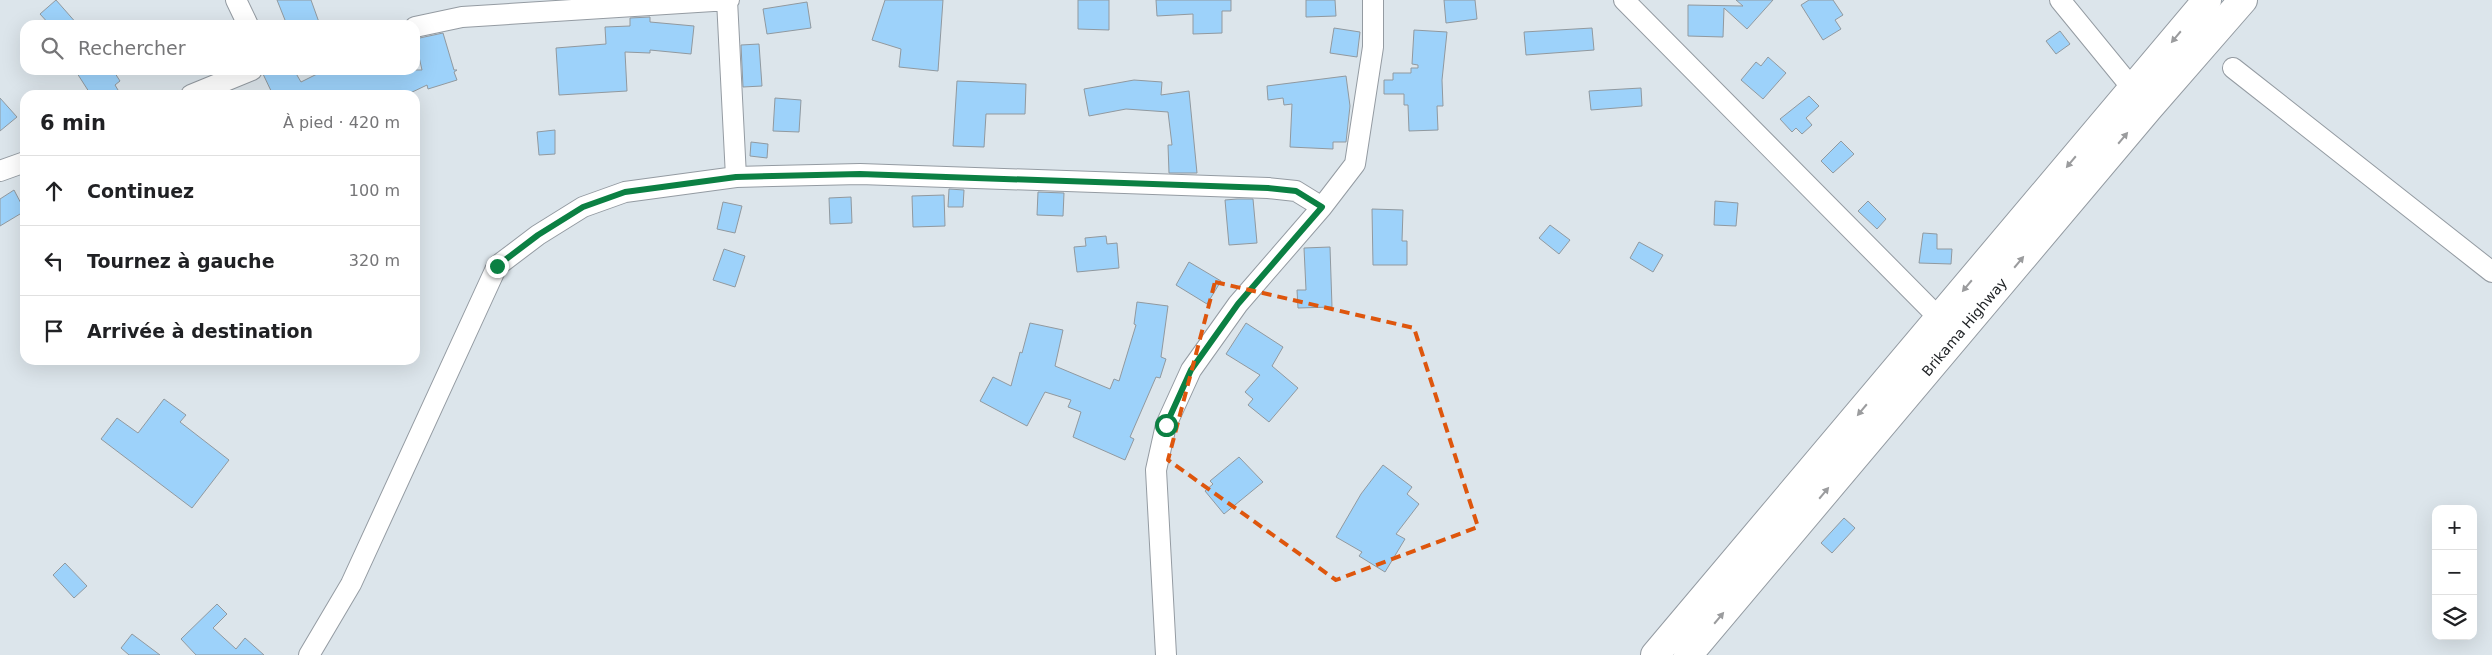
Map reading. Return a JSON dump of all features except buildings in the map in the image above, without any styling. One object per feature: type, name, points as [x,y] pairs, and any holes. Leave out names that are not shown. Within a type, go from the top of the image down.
[{"type":"highway","name":"Brikama Highway","points":[[1655,655],[1732,584],[2140,99],[2207,0]]},
{"type":"highway","name":"Brikama Highway","points":[[2140,99],[2243,0]]},
{"type":"highway","name":"Brikama Highway","points":[[1688,655],[1732,584]]},
{"type":"street","points":[[236,0],[246,20]]},
{"type":"street","points":[[420,26],[462,17],[727,0],[736,177]]},
{"type":"street","points":[[1166,655],[1156,470],[1166,425],[1191,370],[1238,304],[1322,207],[1355,164],[1373,47],[1373,0]]},
{"type":"street","points":[[2060,0],[2140,99]]},
{"type":"street","points":[[1634,3],[1948,327]]},
{"type":"street","points":[[2234,68],[2492,272]]},
{"type":"street","points":[[203,90],[240,75]]},
{"type":"street","points":[[0,171],[20,164]]},
{"type":"street","points":[[309,655],[351,584],[497,266],[538,235],[583,207],[625,192],[736,177],[860,174],[1268,188],[1296,191],[1322,207]]},
{"type":"highlighted area","points":[[1215,282],[1414,328],[1478,527],[1336,580],[1168,460]]},
{"type":"route","points":[[497,266],[538,235],[583,207],[625,192],[680,183],[736,177],[860,174],[1268,188],[1296,191],[1322,207],[1238,304],[1191,370],[1166,425]]}]
